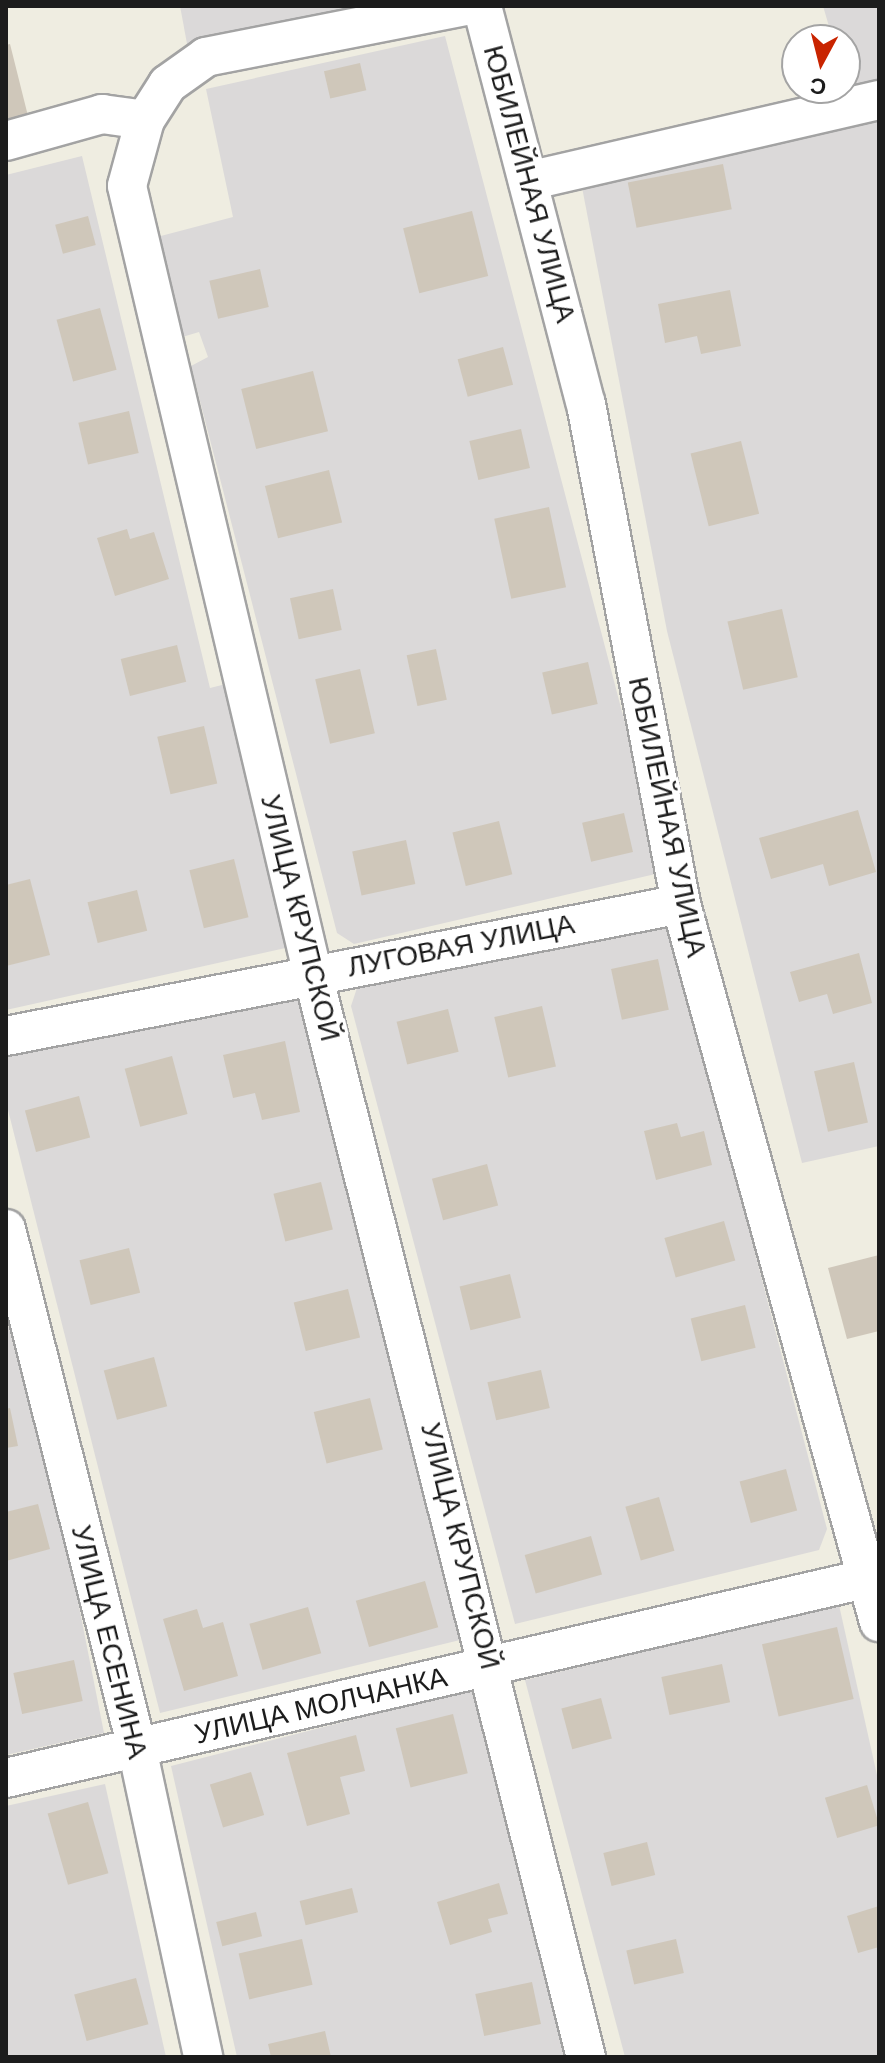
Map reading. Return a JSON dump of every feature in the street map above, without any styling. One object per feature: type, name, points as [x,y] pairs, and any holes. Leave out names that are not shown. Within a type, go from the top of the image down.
[{"type":"street","name":"УЛИЦА КРУПСКОЙ","points":[[465,6],[206,57],[168,84],[145,120],[127,186],[313,975],[491,1668],[586,2057]]},
{"type":"street","name":"ЮБИЛЕЙНАЯ УЛИЦА","points":[[482,6],[586,404],[681,904],[869,1559],[879,1622]]},
{"type":"street","points":[[528,181],[879,100]]},
{"type":"street","points":[[6,141],[102,114],[145,120]]},
{"type":"street","name":"ЛУГОВАЯ УЛИЦА","points":[[6,1036],[681,904]]},
{"type":"street","name":"УЛИЦА ЕСЕНИНА","points":[[6,1229],[137,1748],[203,2057]]},
{"type":"street","name":"УЛИЦА МОЛЧАНКА","points":[[6,1778],[491,1668],[869,1559]]},
{"type":"shaded area","points":[[180,6],[380,6],[188,49]]},
{"type":"shaded area","points":[[823,6],[879,6],[879,80],[861,84],[861,24],[828,24]]},
{"type":"shaded area","points":[[445,36],[664,872],[354,944],[337,933],[191,366],[208,357],[199,332],[179,338],[157,237],[233,217],[206,89]]},
{"type":"shaded area","points":[[879,117],[879,1146],[802,1163],[667,631],[581,182]]},
{"type":"shaded area","points":[[82,156],[210,688],[230,683],[290,947],[6,1010],[6,175]]},
{"type":"shaded area","points":[[669,923],[827,1529],[819,1550],[515,1624],[351,1006],[359,982]]},
{"type":"shaded area","points":[[298,995],[460,1640],[160,1713],[6,1102],[6,1054]]},
{"type":"shaded area","points":[[6,1317],[70,1561],[104,1733],[6,1755]]},
{"type":"shaded area","points":[[839,1605],[879,1784],[879,2057],[625,2057],[525,1680]]},
{"type":"shaded area","points":[[481,1687],[564,2057],[237,2057],[171,1766]]},
{"type":"shaded area","points":[[105,1784],[166,2057],[6,2057],[6,1806]]},
{"type":"building","points":[[10,44],[28,116],[6,121],[6,45]]},
{"type":"building","points":[[360,63],[366,90],[330,99],[324,71]]},
{"type":"building","points":[[723,164],[732,209],[637,228],[628,183]]},
{"type":"building","points":[[472,211],[488,276],[419,293],[403,228]]},
{"type":"building","points":[[88,216],[96,245],[63,254],[55,225]]},
{"type":"building","points":[[260,269],[269,307],[218,319],[209,281]]},
{"type":"building","points":[[730,290],[741,346],[701,354],[697,336],[665,343],[658,304]]},
{"type":"building","points":[[100,308],[117,370],[73,381],[57,320]]},
{"type":"building","points":[[503,347],[513,385],[468,397],[458,359]]},
{"type":"building","points":[[313,371],[328,431],[256,449],[241,389]]},
{"type":"building","points":[[129,411],[139,453],[88,465],[78,423]]},
{"type":"building","points":[[521,429],[530,468],[478,480],[469,441]]},
{"type":"building","points":[[741,441],[759,514],[709,526],[691,454]]},
{"type":"building","points":[[329,470],[342,522],[278,538],[265,486]]},
{"type":"building","points":[[549,507],[566,587],[511,599],[494,519]]},
{"type":"building","points":[[127,529],[130,539],[154,532],[169,579],[115,596],[97,538]]},
{"type":"building","points":[[333,589],[342,630],[299,639],[290,598]]},
{"type":"building","points":[[782,609],[798,677],[743,690],[727,622]]},
{"type":"building","points":[[177,645],[186,682],[130,696],[121,659]]},
{"type":"building","points":[[436,649],[447,700],[417,706],[407,655]]},
{"type":"building","points":[[588,662],[598,704],[552,714],[542,673]]},
{"type":"building","points":[[360,669],[375,733],[330,744],[315,679]]},
{"type":"building","points":[[204,726],[217,783],[171,794],[157,737]]},
{"type":"building","points":[[858,810],[876,872],[829,886],[823,864],[771,879],[759,838]]},
{"type":"building","points":[[624,813],[633,852],[591,862],[582,823]]},
{"type":"building","points":[[499,821],[512,874],[466,886],[452,833]]},
{"type":"building","points":[[406,840],[415,884],[362,895],[352,851]]},
{"type":"building","points":[[234,859],[249,917],[204,928],[189,870]]},
{"type":"building","points":[[30,879],[50,955],[6,966],[6,885]]},
{"type":"building","points":[[137,890],[147,931],[98,943],[88,902]]},
{"type":"building","points":[[859,953],[872,1003],[833,1014],[827,994],[799,1002],[790,972]]},
{"type":"building","points":[[658,959],[669,1010],[622,1020],[611,969]]},
{"type":"building","points":[[542,1006],[556,1066],[508,1077],[494,1017]]},
{"type":"building","points":[[448,1009],[459,1052],[407,1065],[397,1022]]},
{"type":"building","points":[[285,1041],[300,1112],[262,1120],[255,1093],[233,1098],[223,1055]]},
{"type":"building","points":[[172,1056],[188,1114],[140,1127],[125,1069]]},
{"type":"building","points":[[854,1062],[868,1122],[828,1132],[814,1071]]},
{"type":"building","points":[[79,1096],[90,1138],[36,1152],[25,1110]]},
{"type":"building","points":[[677,1123],[681,1137],[704,1131],[712,1165],[656,1180],[644,1131]]},
{"type":"building","points":[[487,1164],[498,1206],[443,1220],[432,1179]]},
{"type":"building","points":[[321,1182],[333,1230],[285,1241],[273,1194]]},
{"type":"building","points":[[724,1221],[735,1260],[676,1278],[664,1238]]},
{"type":"building","points":[[129,1248],[140,1293],[91,1305],[80,1260]]},
{"type":"building","points":[[879,1255],[879,1331],[847,1339],[828,1268]]},
{"type":"building","points":[[510,1274],[521,1318],[470,1330],[460,1287]]},
{"type":"building","points":[[348,1289],[360,1338],[306,1351],[294,1303]]},
{"type":"building","points":[[745,1305],[756,1348],[701,1361],[691,1319]]},
{"type":"building","points":[[154,1357],[167,1406],[117,1420],[104,1370]]},
{"type":"building","points":[[541,1370],[550,1408],[496,1420],[487,1382]]},
{"type":"building","points":[[370,1398],[383,1449],[327,1463],[314,1412]]},
{"type":"building","points":[[10,1408],[18,1446],[6,1448],[6,1409]]},
{"type":"building","points":[[786,1469],[797,1511],[751,1523],[740,1481]]},
{"type":"building","points":[[659,1497],[674,1551],[641,1560],[625,1507]]},
{"type":"building","points":[[38,1504],[50,1549],[6,1561],[6,1512]]},
{"type":"building","points":[[591,1536],[602,1574],[536,1593],[525,1555]]},
{"type":"building","points":[[425,1581],[438,1627],[369,1647],[356,1601]]},
{"type":"building","points":[[308,1607],[321,1653],[263,1670],[249,1624]]},
{"type":"building","points":[[197,1609],[203,1628],[223,1622],[238,1676],[184,1691],[163,1619]]},
{"type":"building","points":[[837,1627],[854,1699],[779,1716],[762,1644]]},
{"type":"building","points":[[74,1660],[83,1701],[22,1714],[13,1673]]},
{"type":"building","points":[[722,1664],[730,1702],[669,1715],[661,1677]]},
{"type":"building","points":[[601,1698],[612,1739],[572,1749],[561,1709]]},
{"type":"building","points":[[453,1714],[468,1773],[411,1787],[396,1728]]},
{"type":"building","points":[[356,1735],[365,1771],[340,1777],[350,1814],[307,1826],[287,1753]]},
{"type":"building","points":[[251,1772],[264,1815],[223,1828],[210,1785]]},
{"type":"building","points":[[867,1785],[879,1825],[837,1838],[825,1798]]},
{"type":"building","points":[[88,1802],[108,1873],[68,1885],[48,1814]]},
{"type":"building","points":[[647,1842],[655,1875],[612,1886],[603,1853]]},
{"type":"building","points":[[499,1883],[508,1914],[488,1919],[492,1932],[450,1945],[437,1902]]},
{"type":"building","points":[[352,1888],[358,1912],[306,1925],[300,1901]]},
{"type":"building","points":[[879,1906],[879,1947],[858,1953],[847,1916]]},
{"type":"building","points":[[256,1912],[262,1936],[222,1946],[216,1922]]},
{"type":"building","points":[[302,1939],[313,1985],[249,1999],[239,1954]]},
{"type":"building","points":[[676,1939],[684,1973],[634,1985],[626,1950]]},
{"type":"building","points":[[136,1978],[148,2024],[87,2041],[74,1995]]},
{"type":"building","points":[[532,1982],[541,2024],[484,2036],[475,1994]]},
{"type":"building","points":[[325,2031],[331,2057],[271,2057],[268,2044]]}]
